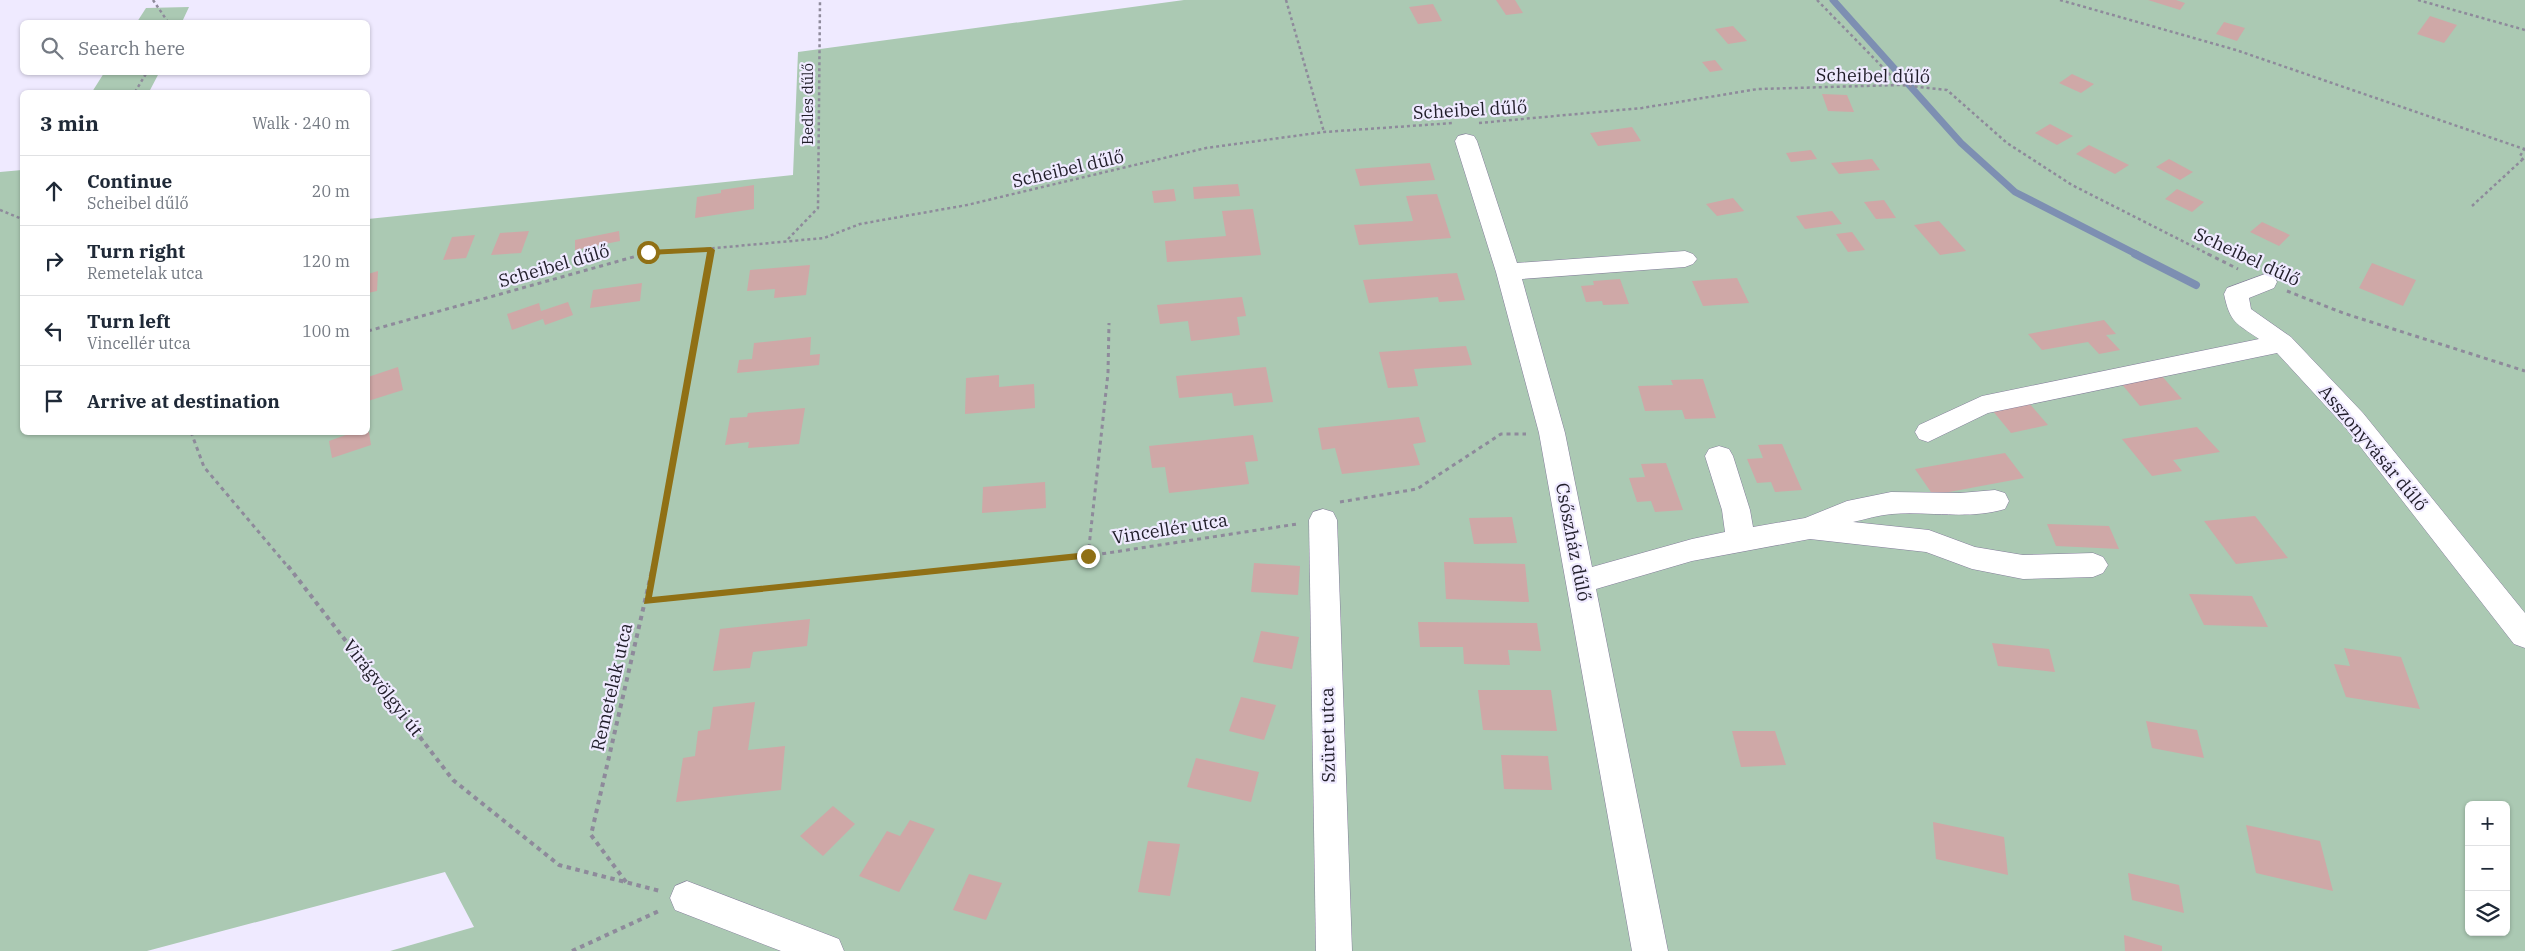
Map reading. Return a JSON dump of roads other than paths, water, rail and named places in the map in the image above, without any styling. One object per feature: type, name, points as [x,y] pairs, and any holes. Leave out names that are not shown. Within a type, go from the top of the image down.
[{"type":"street","name":"Csőszház dűlő","points":[[1467,129],[1552,433],[1650,951]]},
{"type":"street","points":[[1508,272],[1685,259]]},
{"type":"street","name":"Asszonyvásár dűlő","points":[[2265,282],[2236,294],[2240,313],[2282,343],[2354,420],[2525,635]]},
{"type":"street","points":[[1928,432],[1982,405],[2282,343]]},
{"type":"street","points":[[1718,456],[1736,510],[1741,541]]},
{"type":"street","points":[[1580,582],[1692,550],[1809,528],[1847,512],[1891,502],[1960,504],[1995,501]]},
{"type":"street","name":"Szüret utca","points":[[1323,520],[1334,951]]},
{"type":"street","points":[[1809,528],[1929,541],[1972,558],[2023,566],[2093,565]]},
{"type":"street","points":[[686,898],[826,951]]},
{"type":"waterway","points":[[1833,0],[1961,143],[2015,192],[2138,255]]},
{"type":"waterway","points":[[2135,254],[2196,285]]}]
